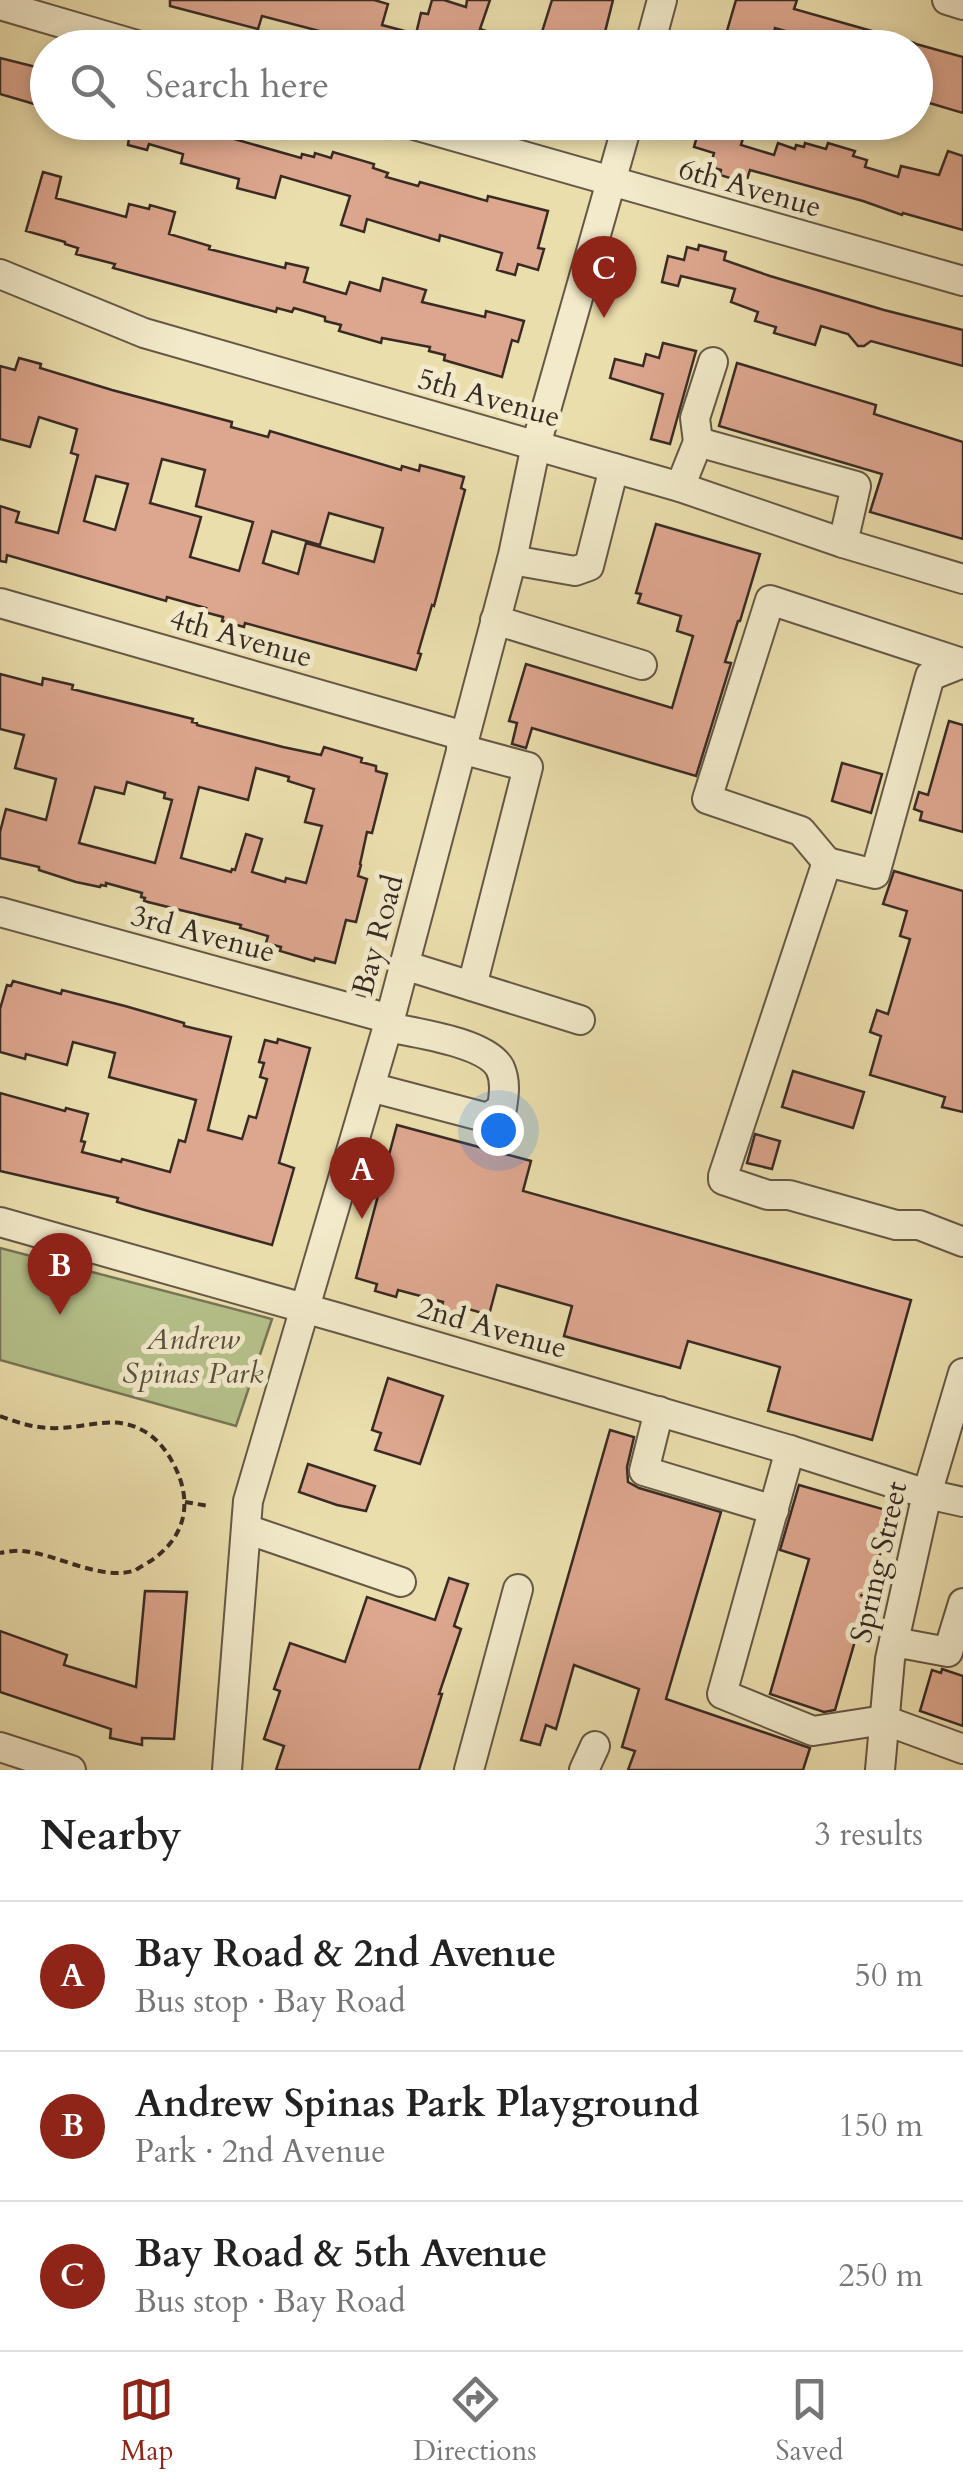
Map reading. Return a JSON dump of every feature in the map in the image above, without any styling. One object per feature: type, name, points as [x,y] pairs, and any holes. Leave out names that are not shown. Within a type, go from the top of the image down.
[{"type":"street","points":[[654,30],[662,0]]},
{"type":"street","points":[[947,0],[963,4]]},
{"type":"street","points":[[0,4],[87,30]]},
{"type":"street","name":"6th Avenue","points":[[465,140],[963,281]]},
{"type":"street","name":"Bay Road","points":[[227,1770],[248,1500],[389,1023],[512,560],[536,446],[623,140]]},
{"type":"street","name":"5th Avenue","points":[[0,274],[144,333],[614,468],[963,579]]},
{"type":"street","points":[[680,488],[698,442],[695,418],[712,362]]},
{"type":"street","points":[[698,442],[856,486],[843,542]]},
{"type":"street","points":[[512,560],[576,572],[589,566],[614,468]]},
{"type":"street","points":[[770,600],[962,663],[930,676],[874,874],[827,862],[801,832],[707,799],[770,600]]},
{"type":"street","name":"4th Avenue","points":[[0,603],[462,743],[528,767],[472,986]]},
{"type":"street","points":[[495,620],[642,664]]},
{"type":"street","points":[[827,862],[723,1180],[768,1195],[789,1195],[896,1225],[918,1225],[963,1242]]},
{"type":"street","name":"3rd Avenue","points":[[0,912],[466,1046],[490,1056],[500,1068],[505,1091],[502,1108],[488,1118],[370,1087]]},
{"type":"street","points":[[404,965],[580,1020]]},
{"type":"street","name":"2nd Avenue","points":[[0,1222],[963,1502]]},
{"type":"street","name":"Spring Street","points":[[880,1770],[890,1659],[926,1494],[963,1373]]},
{"type":"street","points":[[659,1411],[644,1471],[774,1510]]},
{"type":"street","points":[[790,1450],[722,1694],[813,1731],[884,1720],[963,1749]]},
{"type":"street","points":[[246,1529],[401,1582]]},
{"type":"street","points":[[470,1770],[518,1589]]},
{"type":"street","points":[[894,1642],[948,1652],[963,1604]]},
{"type":"street","points":[[0,1747],[71,1770]]},
{"type":"path","points":[[0,1416],[30,1427],[62,1428],[100,1421],[121,1422],[145,1431],[166,1450],[182,1480],[185,1502],[179,1530],[162,1554],[136,1570],[114,1573],[24,1551],[0,1552]]},
{"type":"path","points":[[185,1502],[209,1506]]},
{"type":"green space","name":"Andrew Spinas Park","points":[[0,1248],[272,1319],[236,1426],[0,1360]]},
{"type":"building","points":[[170,0],[374,0],[388,4],[382,25],[401,30],[316,30],[262,16],[258,29],[170,6]]},
{"type":"building","points":[[432,0],[466,7],[467,0],[490,0],[480,29],[483,30],[417,30],[421,13],[428,14]]},
{"type":"building","points":[[552,0],[613,0],[606,30],[543,30]]},
{"type":"building","points":[[736,0],[797,0],[794,9],[868,30],[775,28],[727,30]]},
{"type":"building","points":[[933,49],[963,57],[963,113],[933,104]]},
{"type":"building","points":[[0,58],[30,66],[30,103],[0,94]]},
{"type":"building","points":[[129,140],[238,140],[301,158],[302,154],[314,157],[315,153],[331,158],[333,152],[374,164],[373,168],[388,173],[386,177],[418,186],[420,182],[487,201],[488,196],[548,211],[538,248],[544,249],[538,270],[518,264],[515,275],[497,270],[502,253],[440,235],[439,241],[367,219],[364,232],[341,225],[350,196],[281,176],[275,198],[237,188],[239,179],[181,163],[183,154],[149,144],[147,150],[128,145]]},
{"type":"building","points":[[696,140],[743,140],[741,145],[774,155],[778,143],[795,149],[805,143],[826,149],[828,143],[855,151],[853,156],[867,160],[865,167],[898,177],[901,166],[939,175],[948,151],[963,156],[963,230],[750,170],[746,183],[720,175],[721,170],[710,167],[714,153],[694,147]]},
{"type":"building","points":[[43,172],[61,177],[56,198],[126,217],[129,204],[175,212],[169,234],[210,246],[209,249],[285,268],[286,263],[308,268],[304,282],[346,294],[350,282],[380,291],[383,278],[426,290],[422,302],[485,317],[486,311],[524,321],[518,342],[512,340],[502,377],[444,360],[445,355],[429,351],[430,347],[382,338],[381,343],[339,331],[341,325],[294,308],[292,312],[277,308],[276,312],[113,268],[115,264],[76,254],[78,248],[65,242],[26,231]]},
{"type":"building","points":[[699,245],[726,252],[724,260],[770,276],[963,330],[963,366],[871,341],[858,346],[848,334],[821,326],[815,345],[774,333],[776,327],[755,321],[758,312],[731,302],[735,289],[681,276],[678,286],[662,282],[668,256],[684,260],[687,247],[698,250]]},
{"type":"building","points":[[663,343],[696,351],[670,444],[651,439],[663,394],[610,378],[615,359],[643,366],[646,354],[659,358]]},
{"type":"building","points":[[19,358],[112,390],[232,422],[231,427],[268,437],[270,431],[401,470],[402,466],[419,471],[420,465],[464,477],[461,488],[465,490],[416,670],[245,623],[244,627],[222,621],[223,617],[204,612],[206,608],[167,597],[166,601],[7,555],[6,562],[0,561],[0,506],[19,512],[16,522],[58,533],[78,455],[71,453],[77,429],[39,417],[30,447],[0,439],[0,366],[15,370]],"holes":[[[162,459],[205,470],[196,506],[253,522],[239,571],[190,557],[201,517],[150,503]],[[96,476],[128,484],[115,530],[84,521]],[[329,513],[383,528],[374,562],[306,543],[298,574],[263,563],[272,531],[320,545]]]},
{"type":"building","points":[[737,363],[876,405],[874,414],[963,442],[963,539],[870,512],[882,474],[719,426]]},
{"type":"building","points":[[656,524],[760,554],[725,662],[731,663],[696,776],[532,728],[526,748],[512,744],[517,723],[509,721],[526,664],[672,708],[693,636],[677,631],[681,616],[638,603],[641,594],[636,593]]},
{"type":"building","points":[[0,674],[42,685],[43,678],[73,685],[72,689],[193,719],[197,725],[321,755],[324,747],[376,766],[376,771],[387,774],[360,864],[358,876],[367,879],[356,922],[346,920],[335,963],[280,951],[281,947],[266,943],[268,936],[240,928],[241,925],[144,901],[142,893],[106,883],[100,887],[76,882],[39,867],[0,858],[0,832],[6,809],[46,820],[56,779],[15,768],[24,735],[0,729]],"holes":[[[256,768],[314,789],[305,822],[322,826],[306,883],[286,878],[285,882],[252,872],[262,839],[246,834],[231,872],[181,858],[199,787],[248,800]],[[127,782],[165,793],[164,798],[172,800],[155,863],[79,843],[95,787],[124,794]]]},
{"type":"building","points":[[949,721],[963,725],[963,832],[920,820],[922,812],[914,809],[919,792],[928,795]]},
{"type":"building","points":[[842,763],[882,774],[871,813],[832,801]]},
{"type":"building","points":[[894,871],[963,891],[963,1112],[942,1107],[945,1097],[870,1075],[881,1036],[870,1032],[877,1010],[888,1014],[910,939],[900,936],[907,911],[883,904]]},
{"type":"building","points":[[13,981],[125,1006],[231,1037],[208,1130],[242,1139],[249,1116],[256,1118],[267,1079],[260,1077],[264,1063],[259,1062],[265,1040],[277,1043],[278,1039],[310,1048],[279,1163],[294,1168],[272,1245],[117,1202],[118,1198],[0,1171],[0,1093],[88,1114],[82,1152],[170,1172],[179,1140],[185,1142],[196,1100],[109,1077],[115,1053],[73,1042],[67,1065],[0,1052],[0,1009],[7,985],[11,986]]},
{"type":"building","points":[[793,1071],[864,1092],[853,1128],[782,1107]]},
{"type":"building","points":[[397,1125],[531,1161],[523,1191],[911,1300],[872,1440],[768,1411],[780,1367],[688,1341],[680,1368],[564,1336],[572,1306],[497,1285],[489,1315],[465,1308],[463,1316],[441,1310],[443,1302],[398,1290],[396,1297],[375,1291],[377,1284],[356,1278]]},
{"type":"building","points":[[755,1134],[780,1141],[772,1169],[747,1163]]},
{"type":"building","points":[[388,1378],[443,1396],[420,1464],[375,1450],[381,1433],[372,1430]]},
{"type":"building","points":[[610,1430],[634,1437],[628,1482],[721,1512],[666,1699],[810,1748],[803,1770],[628,1770],[635,1751],[622,1747],[639,1689],[574,1665],[556,1729],[546,1725],[540,1745],[521,1740]]},
{"type":"building","points":[[308,1464],[375,1486],[366,1511],[299,1492]]},
{"type":"building","points":[[799,1485],[886,1510],[884,1518],[890,1520],[835,1710],[824,1712],[770,1694],[809,1559],[780,1550]]},
{"type":"building","points":[[449,1578],[468,1584],[454,1626],[461,1629],[419,1770],[276,1770],[284,1746],[264,1739],[280,1691],[274,1689],[290,1643],[345,1662],[367,1597],[435,1620]]},
{"type":"building","points":[[145,1591],[187,1592],[174,1739],[142,1738],[142,1745],[110,1738],[111,1729],[0,1692],[0,1631],[67,1655],[64,1665],[136,1687]]},
{"type":"building","points":[[942,1669],[963,1676],[963,1726],[920,1711],[932,1670],[941,1673]]},
{"type":"place","name":"Bay Road & 5th Avenue","points":[[604,318]]},
{"type":"place","name":"Bay Road & 2nd Avenue","points":[[362,1219]]},
{"type":"place","name":"Andrew Spinas Park Playground","points":[[60,1315]]}]
